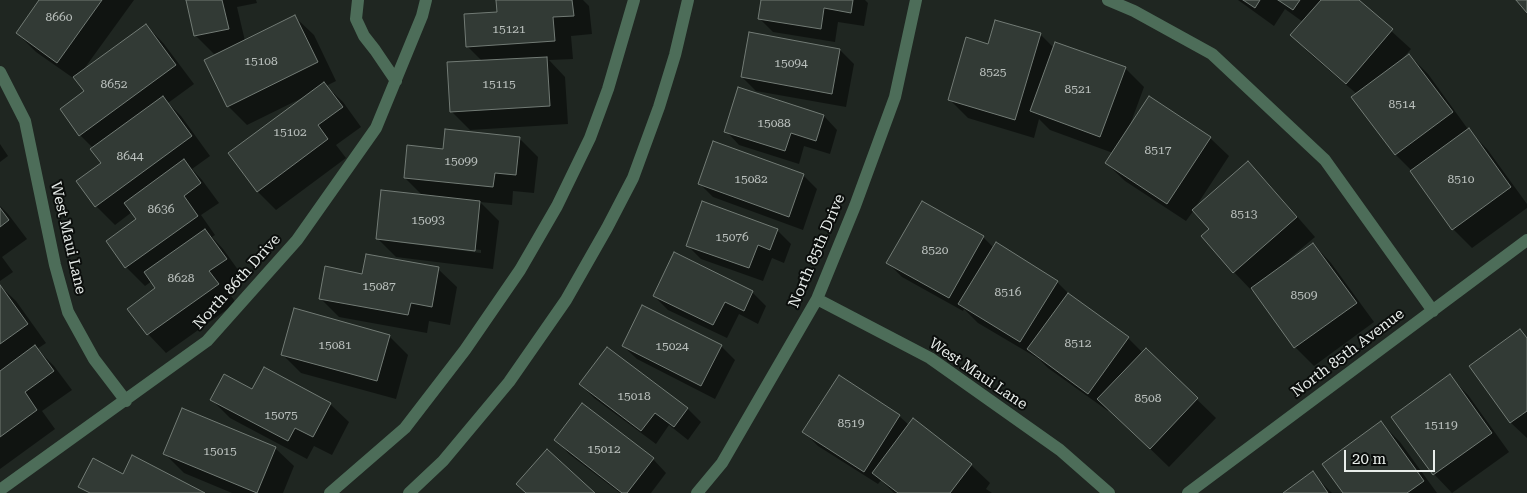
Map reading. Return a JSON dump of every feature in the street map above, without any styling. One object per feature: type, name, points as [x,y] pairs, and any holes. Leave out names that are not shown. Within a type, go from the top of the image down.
[{"type":"street","points":[[358,0],[356,18],[364,36],[396,81]]},
{"type":"street","name":"North 86th Drive","points":[[0,490],[207,341],[297,240],[376,128],[422,16],[426,0]]},
{"type":"street","points":[[330,493],[405,428],[465,350],[520,270],[557,206],[590,138],[608,89],[634,0]]},
{"type":"street","points":[[409,493],[443,462],[509,382],[566,300],[607,228],[632,178],[659,107],[675,55],[688,0]]},
{"type":"street","name":"North 85th Drive","points":[[697,493],[722,463],[817,300],[855,206],[895,97],[916,0]]},
{"type":"street","points":[[1108,0],[1134,11],[1212,54],[1325,160],[1433,310]]},
{"type":"street","name":"West Maui Lane","points":[[0,72],[26,121],[55,265],[68,312],[94,359],[126,400]]},
{"type":"street","name":"North 85th Avenue","points":[[1188,493],[1527,240]]},
{"type":"street","name":"West Maui Lane","points":[[817,300],[930,358],[1060,450],[1109,493]]},
{"type":"building","points":[[39,0],[102,0],[57,63],[16,33]]},
{"type":"building","points":[[186,0],[222,0],[229,29],[194,36]]},
{"type":"building","points":[[496,0],[572,0],[574,16],[553,17],[555,41],[466,47],[464,14],[497,12]]},
{"type":"building","points":[[761,0],[853,0],[851,13],[824,8],[821,29],[758,19]]},
{"type":"building","points":[[1243,0],[1260,0],[1255,8]]},
{"type":"building","points":[[1278,0],[1300,0],[1293,10]]},
{"type":"building","points":[[1321,0],[1359,0],[1393,29],[1346,84],[1290,35]]},
{"type":"building","points":[[1516,0],[1527,0],[1527,13]]},
{"type":"building","points":[[295,15],[318,62],[227,107],[204,60]]},
{"type":"building","points":[[995,20],[1041,33],[1015,120],[948,100],[966,37],[988,44]]},
{"type":"building","points":[[146,24],[176,65],[79,136],[60,109],[84,91],[73,77]]},
{"type":"building","points":[[749,32],[840,49],[832,94],[741,77]]},
{"type":"building","points":[[1055,42],[1126,67],[1100,137],[1030,111]]},
{"type":"building","points":[[1409,54],[1453,112],[1395,155],[1351,97]]},
{"type":"building","points":[[547,57],[550,106],[450,112],[447,62]]},
{"type":"building","points":[[324,82],[343,107],[318,125],[328,139],[257,192],[228,153]]},
{"type":"building","points":[[738,87],[824,115],[816,141],[791,133],[785,151],[724,132]]},
{"type":"building","points":[[163,96],[192,136],[95,207],[76,181],[101,163],[90,149]]},
{"type":"building","points":[[1149,96],[1211,137],[1167,204],[1105,163]]},
{"type":"building","points":[[1469,128],[1511,187],[1452,230],[1410,171]]},
{"type":"building","points":[[445,129],[520,137],[516,175],[495,173],[493,187],[404,178],[407,145],[443,149]]},
{"type":"building","points":[[713,141],[804,174],[789,217],[698,184]]},
{"type":"building","points":[[184,159],[201,183],[184,196],[198,216],[125,268],[106,241],[136,219],[124,203]]},
{"type":"building","points":[[1248,161],[1297,217],[1233,273],[1201,236],[1209,229],[1192,210]]},
{"type":"building","points":[[381,190],[480,201],[475,251],[376,239]]},
{"type":"building","points":[[702,201],[778,229],[770,250],[758,245],[749,268],[686,246]]},
{"type":"building","points":[[922,201],[984,236],[949,298],[886,263]]},
{"type":"building","points":[[0,208],[9,220],[0,227]]},
{"type":"building","points":[[205,229],[227,259],[209,271],[219,284],[147,335],[127,309],[155,288],[144,272]]},
{"type":"building","points":[[996,242],[1058,281],[1020,342],[958,304]]},
{"type":"building","points":[[1313,243],[1357,303],[1294,348],[1251,288]]},
{"type":"building","points":[[674,252],[753,291],[744,311],[725,302],[713,325],[653,296]]},
{"type":"building","points":[[366,254],[439,267],[432,307],[411,303],[408,315],[319,299],[325,266],[362,274]]},
{"type":"building","points":[[0,285],[28,324],[0,344]]},
{"type":"building","points":[[1068,293],[1129,337],[1088,394],[1027,349]]},
{"type":"building","points":[[642,305],[722,345],[701,386],[622,346]]},
{"type":"building","points":[[294,308],[390,335],[377,381],[281,355]]},
{"type":"building","points":[[1520,329],[1527,338],[1527,411],[1510,423],[1469,366]]},
{"type":"building","points":[[35,345],[54,371],[25,392],[37,410],[0,437],[0,371]]},
{"type":"building","points":[[607,347],[688,408],[674,427],[655,413],[641,431],[579,384]]},
{"type":"building","points":[[1146,348],[1198,398],[1150,449],[1097,399]]},
{"type":"building","points":[[264,367],[331,403],[313,437],[295,428],[288,441],[210,400],[224,374],[252,389]]},
{"type":"building","points":[[1450,374],[1492,433],[1433,475],[1391,417]]},
{"type":"building","points":[[839,375],[900,415],[864,472],[802,432]]},
{"type":"building","points":[[582,403],[654,458],[627,493],[622,493],[554,440]]},
{"type":"building","points":[[182,408],[276,447],[257,493],[163,454]]},
{"type":"building","points":[[913,418],[972,464],[950,493],[898,493],[872,473]]},
{"type":"building","points":[[1381,421],[1424,481],[1407,493],[1343,493],[1322,464]]},
{"type":"building","points":[[547,449],[595,493],[526,493],[516,484]]},
{"type":"building","points":[[132,455],[205,493],[90,493],[78,487],[93,458],[123,474]]},
{"type":"building","points":[[1313,471],[1328,493],[1283,493]]}]
